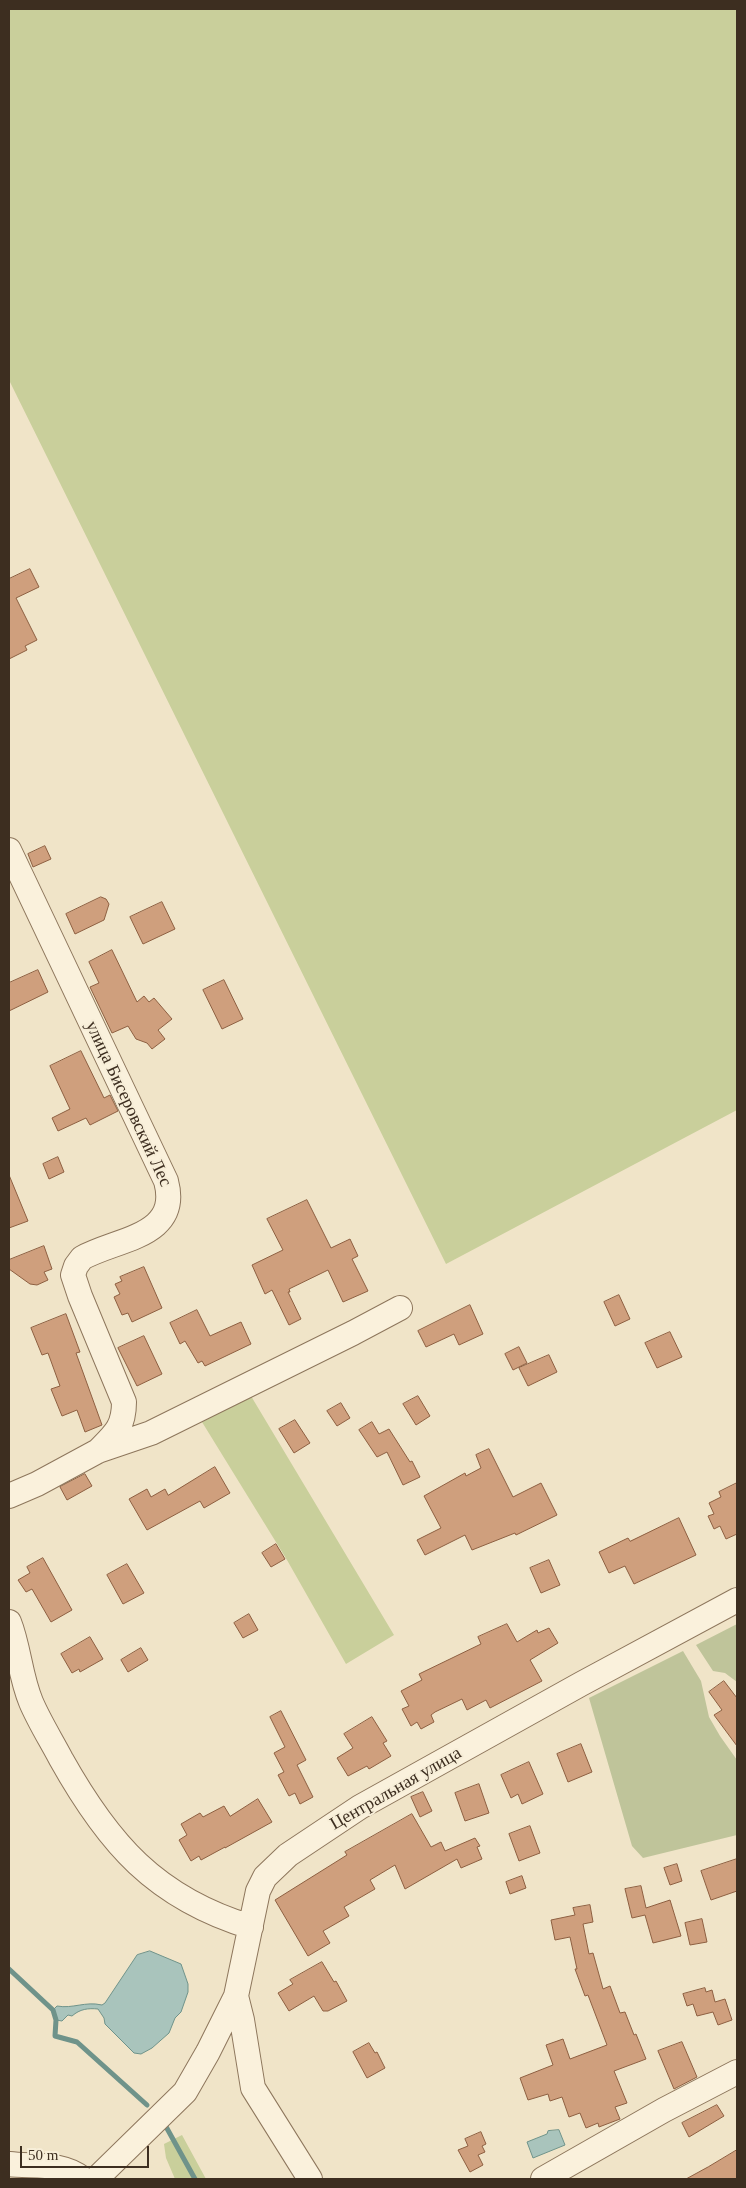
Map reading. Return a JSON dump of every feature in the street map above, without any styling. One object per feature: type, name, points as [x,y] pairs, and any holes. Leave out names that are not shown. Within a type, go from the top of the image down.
[{"type":"street","name":"улица Бисеровский Лес","points":[[9,850],[166,1180],[169,1194],[168,1208],[164,1217],[152,1228],[82,1258],[76,1266],[73,1275],[124,1402],[124,1418],[117,1432],[98,1451]]},
{"type":"street","points":[[9,1496],[37,1484],[98,1451],[151,1433],[354,1333],[400,1308]]},
{"type":"street","name":"Центральная улица","points":[[96,2179],[185,2092],[208,2052],[236,1996],[258,1891],[265,1877],[288,1855],[334,1824],[580,1684],[737,1600]]},
{"type":"street","points":[[9,1622],[30,1701],[79,1790],[103,1827],[140,1868],[203,1910],[251,1927]]},
{"type":"street","points":[[236,1996],[242,2020],[252,2088],[310,2179]]},
{"type":"street","points":[[542,2179],[664,2110],[737,2072]]},
{"type":"street","points":[[9,2164],[56,2167],[75,2172],[83,2179]]},
{"type":"green space","points":[[9,9],[737,9],[737,1110],[446,1264],[9,380]]},
{"type":"green space","points":[[251,1396],[394,1635],[346,1664],[287,1560],[202,1422]]},
{"type":"green space","points":[[737,1624],[737,1682],[725,1673],[713,1671],[696,1645]]},
{"type":"green space","points":[[683,1651],[701,1681],[709,1717],[737,1760],[737,1835],[643,1858],[632,1846],[589,1698]]},
{"type":"green space","points":[[182,2135],[206,2179],[175,2179],[166,2158],[164,2144]]},
{"type":"water","points":[[150,1951],[181,1964],[188,1984],[188,1992],[181,2012],[175,2018],[169,2033],[152,2048],[141,2054],[134,2053],[105,2024],[104,2018],[98,2009],[84,2010],[72,2016],[68,2015],[62,2021],[56,2020],[53,2010],[57,2006],[102,2005],[105,2003],[137,1955]]},
{"type":"water","points":[[559,2130],[565,2145],[533,2158],[527,2142],[547,2134],[548,2131]]},
{"type":"building","points":[[30,569],[39,587],[16,598],[37,640],[25,646],[27,650],[9,659],[9,579]]},
{"type":"building","points":[[45,846],[51,859],[33,867],[28,854]]},
{"type":"building","points":[[101,897],[106,899],[109,904],[104,920],[75,934],[66,914]]},
{"type":"building","points":[[162,902],[175,929],[143,944],[130,917]]},
{"type":"building","points":[[112,950],[137,1002],[144,996],[149,1002],[154,998],[172,1019],[158,1030],[165,1039],[152,1049],[147,1043],[136,1039],[128,1026],[112,1033],[90,987],[99,983],[89,962]]},
{"type":"building","points":[[38,970],[48,992],[9,1011],[9,983]]},
{"type":"building","points":[[224,980],[243,1019],[222,1029],[203,990]]},
{"type":"building","points":[[81,1051],[104,1098],[110,1095],[118,1111],[90,1125],[86,1118],[58,1131],[52,1118],[70,1109],[50,1066]]},
{"type":"building","points":[[58,1157],[64,1172],[49,1179],[43,1164]]},
{"type":"building","points":[[9,1175],[28,1221],[9,1228]]},
{"type":"building","points":[[307,1200],[331,1248],[350,1239],[358,1256],[352,1259],[368,1291],[343,1302],[328,1270],[289,1289],[290,1292],[288,1292],[301,1319],[289,1325],[272,1290],[265,1294],[252,1265],[283,1250],[267,1219]]},
{"type":"building","points":[[44,1246],[52,1269],[44,1272],[48,1280],[37,1285],[30,1284],[9,1269],[9,1260]]},
{"type":"building","points":[[144,1267],[162,1308],[132,1322],[128,1313],[122,1315],[114,1297],[120,1294],[115,1284],[122,1281],[120,1277]]},
{"type":"building","points":[[619,1295],[630,1319],[615,1326],[604,1302]]},
{"type":"building","points":[[470,1305],[483,1334],[459,1345],[454,1334],[426,1347],[418,1331]]},
{"type":"building","points":[[197,1310],[210,1336],[241,1322],[251,1344],[205,1366],[202,1361],[198,1363],[185,1341],[180,1344],[170,1323]]},
{"type":"building","points":[[66,1314],[80,1352],[76,1353],[102,1425],[85,1432],[77,1410],[62,1416],[51,1389],[60,1386],[48,1353],[42,1355],[31,1328]]},
{"type":"building","points":[[670,1332],[682,1357],[657,1368],[645,1343]]},
{"type":"building","points":[[144,1336],[162,1374],[137,1386],[118,1348]]},
{"type":"building","points":[[519,1347],[527,1363],[513,1370],[505,1354]]},
{"type":"building","points":[[549,1355],[557,1372],[528,1386],[519,1368]]},
{"type":"building","points":[[418,1396],[430,1416],[416,1425],[403,1404]]},
{"type":"building","points":[[341,1403],[350,1418],[337,1426],[327,1411]]},
{"type":"building","points":[[295,1420],[310,1443],[294,1453],[279,1429]]},
{"type":"building","points":[[372,1422],[379,1434],[389,1429],[410,1462],[412,1461],[420,1477],[403,1485],[387,1452],[377,1457],[359,1430]]},
{"type":"building","points":[[489,1449],[513,1497],[541,1483],[557,1515],[516,1535],[515,1533],[472,1550],[465,1535],[425,1555],[417,1540],[441,1528],[424,1496],[465,1473],[466,1476],[481,1468],[476,1455]]},
{"type":"building","points":[[215,1467],[230,1493],[204,1508],[200,1501],[147,1530],[129,1499],[147,1489],[151,1497],[165,1489],[168,1495]]},
{"type":"building","points":[[85,1474],[92,1486],[67,1500],[60,1487]]},
{"type":"building","points":[[737,1483],[737,1534],[726,1539],[720,1526],[714,1529],[708,1516],[714,1514],[709,1503],[721,1497],[719,1492]]},
{"type":"building","points":[[679,1518],[696,1555],[634,1584],[625,1566],[609,1573],[599,1552],[628,1538],[630,1541]]},
{"type":"building","points":[[276,1544],[285,1559],[271,1567],[262,1553]]},
{"type":"building","points":[[43,1558],[72,1610],[51,1622],[32,1589],[26,1592],[18,1580],[30,1573],[27,1567]]},
{"type":"building","points":[[549,1560],[560,1585],[541,1593],[530,1568]]},
{"type":"building","points":[[127,1564],[144,1593],[123,1604],[107,1575]]},
{"type":"building","points":[[249,1614],[258,1630],[243,1638],[234,1623]]},
{"type":"building","points":[[507,1624],[517,1642],[537,1630],[538,1633],[549,1628],[558,1643],[530,1660],[542,1681],[490,1708],[486,1700],[467,1710],[462,1699],[435,1712],[431,1715],[434,1722],[421,1729],[417,1722],[411,1726],[402,1709],[409,1706],[401,1691],[422,1680],[419,1674],[481,1644],[478,1637]]},
{"type":"building","points":[[90,1637],[103,1659],[80,1672],[79,1669],[72,1673],[61,1654]]},
{"type":"building","points":[[141,1648],[148,1660],[128,1672],[121,1660]]},
{"type":"building","points":[[724,1681],[737,1698],[737,1746],[714,1715],[722,1710],[709,1692]]},
{"type":"building","points":[[281,1711],[306,1760],[297,1765],[313,1797],[300,1804],[295,1793],[289,1796],[278,1775],[284,1772],[274,1753],[285,1747],[270,1717]]},
{"type":"building","points":[[372,1717],[387,1741],[383,1743],[391,1756],[369,1769],[367,1766],[348,1776],[337,1758],[353,1748],[344,1734]]},
{"type":"building","points":[[581,1744],[592,1772],[568,1782],[557,1754]]},
{"type":"building","points":[[529,1762],[543,1794],[522,1804],[518,1794],[511,1798],[501,1775]]},
{"type":"building","points":[[479,1784],[489,1813],[465,1821],[455,1793]]},
{"type":"building","points":[[423,1792],[432,1811],[420,1817],[411,1797]]},
{"type":"building","points":[[258,1799],[272,1822],[201,1860],[199,1856],[191,1861],[179,1840],[187,1835],[181,1824],[200,1813],[203,1817],[224,1806],[230,1816]]},
{"type":"building","points":[[412,1814],[431,1847],[441,1842],[445,1851],[475,1838],[480,1846],[477,1847],[482,1859],[461,1868],[457,1859],[405,1889],[395,1865],[370,1880],[375,1889],[344,1907],[349,1916],[323,1931],[330,1943],[308,1956],[275,1900],[347,1855],[345,1852]]},
{"type":"building","points":[[530,1826],[540,1853],[519,1861],[509,1834]]},
{"type":"building","points":[[737,1859],[737,1891],[711,1900],[701,1871]]},
{"type":"building","points":[[677,1864],[682,1881],[670,1885],[664,1868]]},
{"type":"building","points":[[522,1876],[526,1888],[510,1894],[506,1882]]},
{"type":"building","points":[[641,1886],[646,1908],[670,1900],[681,1936],[653,1943],[645,1915],[632,1918],[625,1889]]},
{"type":"building","points":[[590,1905],[593,1922],[583,1924],[589,1954],[593,1953],[603,1989],[610,1986],[620,2013],[625,2012],[646,2059],[614,2071],[627,2103],[615,2107],[620,2119],[599,2127],[598,2123],[586,2128],[580,2113],[569,2117],[562,2097],[550,2101],[548,2094],[528,2100],[520,2078],[553,2065],[546,2045],[563,2039],[570,2059],[607,2045],[588,1995],[585,1996],[575,1969],[577,1969],[570,1937],[555,1940],[551,1920],[575,1915],[573,1908]]},
{"type":"building","points":[[702,1919],[707,1942],[690,1945],[685,1923]]},
{"type":"building","points":[[322,1962],[334,1982],[336,1981],[347,2001],[328,2011],[323,2011],[314,1996],[289,2011],[278,1993],[293,1984],[290,1980]]},
{"type":"building","points":[[705,1988],[706,1992],[712,1990],[715,2002],[725,1999],[732,2020],[718,2025],[713,2012],[697,2016],[693,2004],[687,2006],[683,1994]]},
{"type":"building","points":[[682,2042],[697,2077],[674,2089],[658,2051]]},
{"type":"building","points":[[369,2043],[375,2053],[377,2052],[385,2068],[367,2078],[353,2052]]},
{"type":"building","points":[[717,2105],[724,2116],[689,2137],[682,2123]]},
{"type":"building","points":[[481,2132],[486,2144],[482,2146],[485,2152],[478,2155],[483,2165],[470,2172],[458,2150],[468,2146],[465,2139]]},
{"type":"building","points":[[737,2150],[737,2179],[686,2179],[708,2167]]},
{"type":"waterway","points":[[9,1969],[53,2010],[56,2020],[55,2036],[77,2042],[147,2105]]},
{"type":"waterway","points":[[164,2123],[195,2179]]}]
